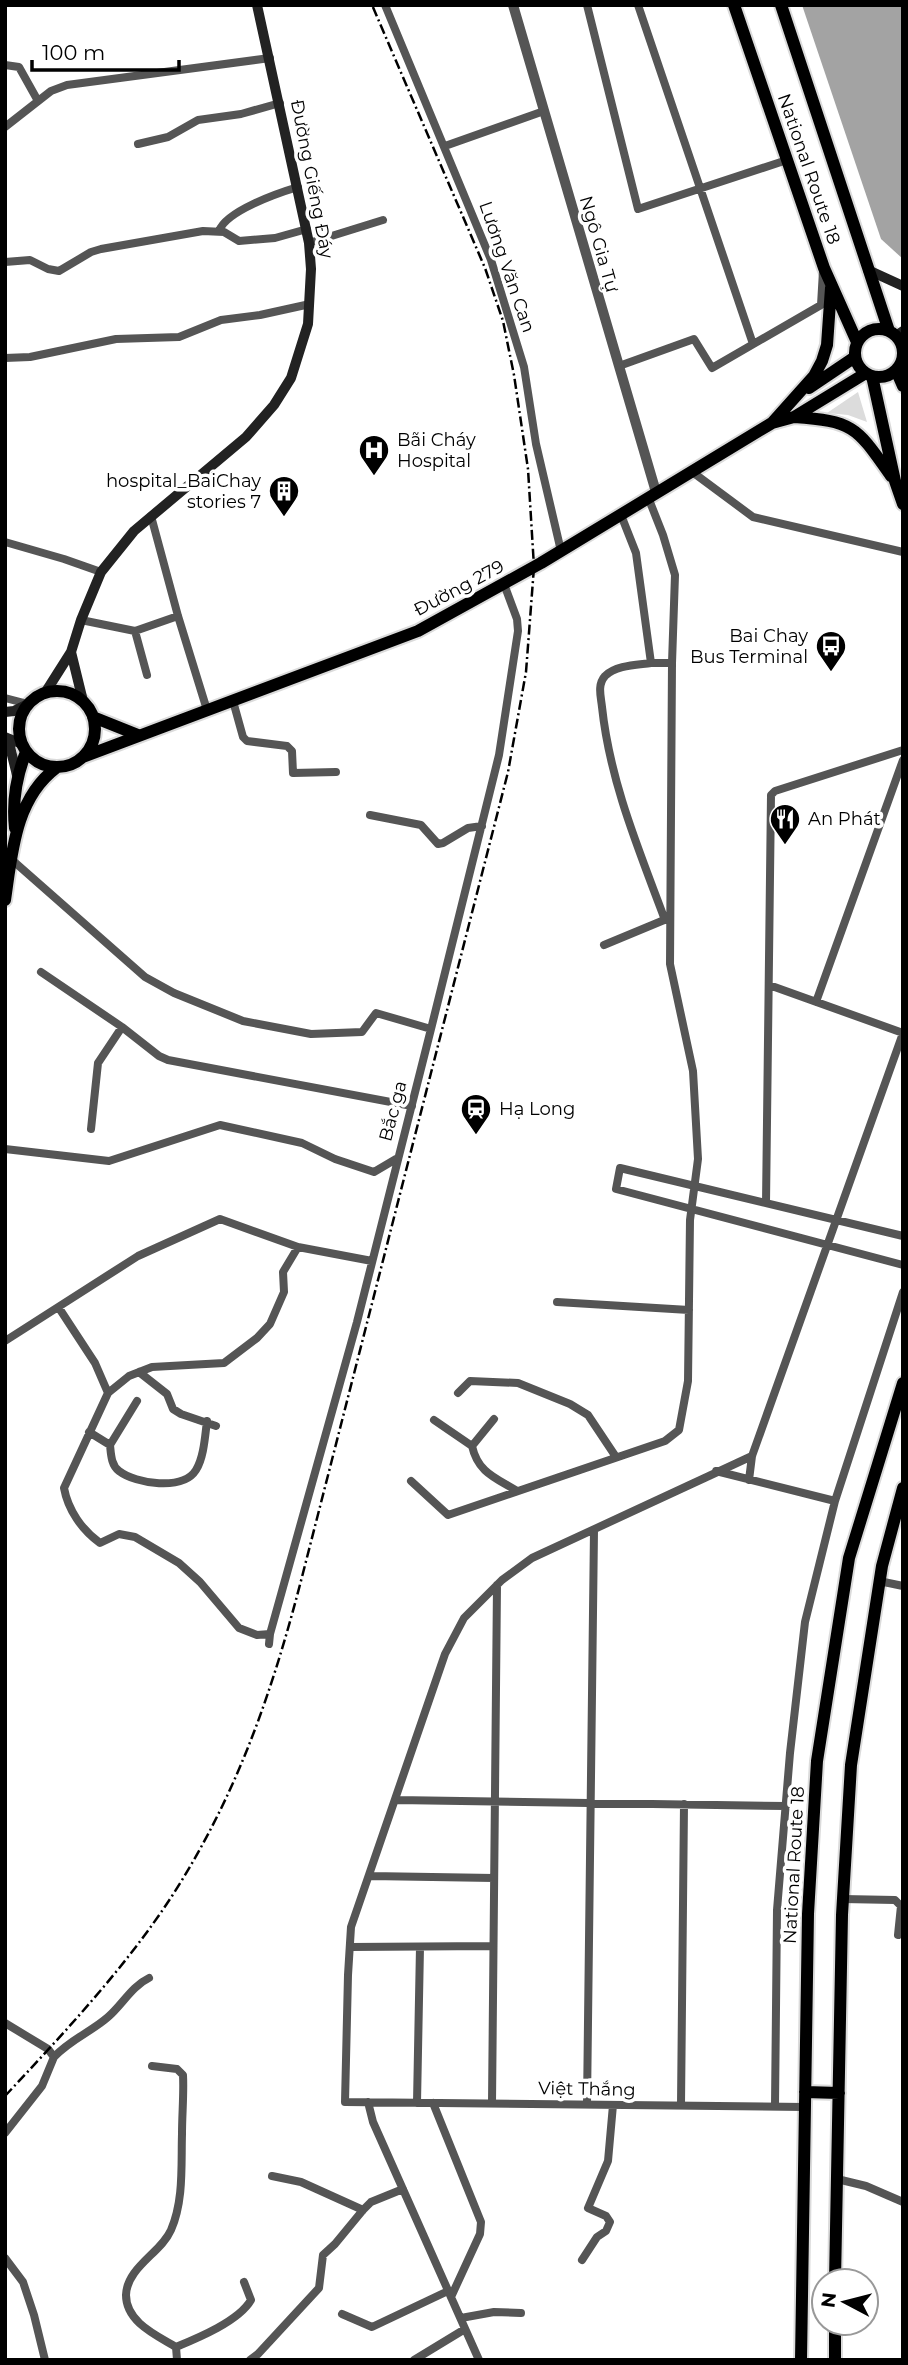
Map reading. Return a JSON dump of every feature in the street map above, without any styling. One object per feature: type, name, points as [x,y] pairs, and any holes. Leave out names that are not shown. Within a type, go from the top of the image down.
[{"type":"main road","name":"Đường Giếng Đáy","points":[[45,693],[71,652],[101,572],[134,531],[246,437],[274,405],[295,370],[308,324],[311,269],[309,243],[259,5]]},
{"type":"main road","name":"National Route 18","points":[[734,5],[824,268],[857,342]]},
{"type":"main road","name":"National Route 18","points":[[781,5],[868,270],[898,337]]},
{"type":"main road","points":[[868,270],[903,286]]},
{"type":"main road","points":[[772,423],[814,376],[822,361],[827,345],[831,285]]},
{"type":"main road","points":[[772,423],[794,417],[869,375],[885,376],[896,370],[902,357],[898,337],[875,329],[857,342],[855,357],[861,369],[869,375],[903,504]]},
{"type":"main road","points":[[789,402],[855,357]]},
{"type":"main road","points":[[896,370],[903,386]]},
{"type":"main road","points":[[794,417],[846,424],[863,437],[895,481]]},
{"type":"main road","name":"Đường 279","points":[[83,757],[418,631],[561,551],[772,423]]},
{"type":"main road","points":[[12,745],[34,760],[56,768],[66,767],[83,757],[94,739],[93,718],[83,701],[71,652]]},
{"type":"main road","points":[[5,712],[14,711],[45,693],[65,692],[83,701]]},
{"type":"main road","points":[[5,900],[15,832],[13,812],[17,775],[12,745],[28,704]]},
{"type":"main road","points":[[93,718],[138,735]]},
{"type":"main road","points":[[15,832],[29,800],[44,777],[56,768]]},
{"type":"main road","name":"National Route 18","points":[[801,2360],[808,1914],[817,1761],[849,1558],[903,1383]]},
{"type":"main road","points":[[835,2267],[843,1899],[851,1765],[879,1581],[903,1488]]},
{"type":"main road","points":[[805,2092],[839,2093]]},
{"type":"main road","points":[[835,2337],[835,2360]]},
{"type":"street","name":"Lương Văn Can","points":[[385,5],[491,260],[524,366],[536,444],[561,551]]},
{"type":"street","name":"Ngô Gia Tự","points":[[513,5],[619,366],[652,494]]},
{"type":"street","points":[[587,5],[638,209],[788,160]]},
{"type":"street","points":[[638,5],[753,344]]},
{"type":"street","points":[[5,127],[58,87],[270,58]]},
{"type":"street","points":[[5,65],[19,67],[38,102]]},
{"type":"street","points":[[138,144],[168,137],[198,120],[241,114],[280,103]]},
{"type":"street","points":[[445,146],[544,111]]},
{"type":"street","points":[[219,231],[222,225],[249,206],[298,187]]},
{"type":"street","points":[[309,243],[383,220]]},
{"type":"street","points":[[5,262],[30,260],[59,271],[80,257],[101,249],[202,231],[219,231],[239,241],[275,238],[307,229]]},
{"type":"street","points":[[619,366],[694,339],[712,368],[821,305],[824,268]]},
{"type":"street","points":[[5,358],[30,357],[116,339],[178,337],[221,320],[260,315],[310,303]]},
{"type":"street","points":[[691,471],[753,517],[903,552]]},
{"type":"street","points":[[411,1481],[448,1515],[665,1441],[679,1430],[688,1381],[692,1209],[698,1159],[693,1071],[670,964],[668,919],[675,575],[652,494]]},
{"type":"street","points":[[621,515],[636,553],[651,663]]},
{"type":"street","points":[[151,516],[207,710]]},
{"type":"street","points":[[5,542],[101,572]]},
{"type":"street","name":"Bắc ga","points":[[269,1644],[372,1261],[499,755],[518,631],[517,619],[504,584]]},
{"type":"street","points":[[82,620],[135,632],[178,616]]},
{"type":"street","points":[[135,632],[147,675]]},
{"type":"street","points":[[668,919],[615,782],[606,744],[600,686],[605,676],[623,667],[673,663]]},
{"type":"street","points":[[5,698],[28,704]]},
{"type":"street","points":[[233,701],[243,737],[247,741],[287,746],[292,751],[293,773],[336,772]]},
{"type":"street","points":[[766,1203],[771,795],[775,791],[903,750]]},
{"type":"street","points":[[816,1002],[903,760]]},
{"type":"street","points":[[5,763],[17,775]]},
{"type":"street","points":[[370,815],[421,825],[436,843],[441,844],[468,828],[482,826]]},
{"type":"street","points":[[11,859],[145,977],[216,1012],[243,1021],[311,1034],[362,1032],[376,1013],[431,1029]]},
{"type":"street","points":[[604,945],[668,919]]},
{"type":"street","points":[[41,972],[122,1027],[159,1056],[169,1060],[412,1106]]},
{"type":"street","points":[[749,1480],[752,1456],[903,1033],[769,985]]},
{"type":"street","points":[[91,1129],[98,1062],[122,1027]]},
{"type":"street","points":[[5,1149],[109,1161],[220,1125],[302,1143],[335,1159],[374,1172],[396,1159]]},
{"type":"street","points":[[903,1236],[620,1168],[616,1189],[903,1265]]},
{"type":"street","points":[[5,1341],[138,1255],[220,1219],[298,1247],[372,1261]]},
{"type":"street","points":[[270,1634],[257,1635],[239,1628],[200,1582],[179,1563],[135,1537],[119,1534],[100,1543],[87,1534],[66,1502],[64,1488],[108,1392],[129,1376],[152,1367],[224,1363],[257,1338],[270,1324],[279,1305],[284,1292],[283,1272],[298,1247]]},
{"type":"street","points":[[775,2106],[777,1910],[805,1622],[835,1501],[903,1292]]},
{"type":"street","points":[[557,1302],[689,1310]]},
{"type":"street","points":[[59,1308],[95,1363],[108,1392]]},
{"type":"street","points":[[137,1401],[110,1446],[112,1460],[119,1471],[149,1483],[181,1481],[196,1471],[212,1424],[173,1409],[167,1394],[139,1372]]},
{"type":"street","points":[[458,1393],[470,1381],[518,1383],[570,1404],[588,1415],[616,1457]]},
{"type":"street","points":[[472,1446],[494,1419]]},
{"type":"street","points":[[434,1420],[472,1446],[475,1460],[484,1470],[517,1491]]},
{"type":"street","points":[[89,1432],[110,1446]]},
{"type":"street","points":[[493,1946],[350,1947],[351,1927],[445,1654],[464,1618],[497,1585],[532,1558],[752,1456]]},
{"type":"street","points":[[716,1471],[835,1501]]},
{"type":"street","points":[[587,2104],[594,1530]]},
{"type":"street","points":[[879,1581],[903,1586]]},
{"type":"street","points":[[492,2104],[497,1585]]},
{"type":"street","points":[[396,1800],[786,1805]]},
{"type":"street","points":[[681,2105],[684,1804]]},
{"type":"street","points":[[370,1876],[494,1878]]},
{"type":"street","points":[[843,1899],[900,1902],[898,1935]]},
{"type":"street","name":"Việt Thắng","points":[[350,1947],[345,2102],[804,2107]]},
{"type":"street","points":[[417,2103],[420,1947]]},
{"type":"street","points":[[5,2133],[42,2086],[54,2057],[68,2042],[105,2020],[140,1982],[149,1978]]},
{"type":"street","points":[[5,2023],[48,2049],[54,2057]]},
{"type":"street","points":[[152,2066],[177,2069],[183,2075],[180,2195],[171,2231],[136,2271],[129,2282],[126,2295],[129,2308],[136,2319],[146,2329],[176,2347]]},
{"type":"street","points":[[368,2102],[373,2122],[479,2360]]},
{"type":"street","points":[[342,2314],[372,2327],[450,2294],[480,2234],[481,2222],[433,2103]]},
{"type":"street","points":[[582,2260],[597,2237],[606,2231],[610,2222],[606,2216],[588,2208],[608,2161],[613,2105]]},
{"type":"street","points":[[272,2176],[301,2182],[363,2210]]},
{"type":"street","points":[[837,2179],[866,2186],[903,2202]]},
{"type":"street","points":[[250,2360],[319,2288],[323,2255],[363,2210],[371,2202],[403,2189]]},
{"type":"street","points":[[5,2258],[23,2282],[46,2360]]},
{"type":"street","points":[[176,2347],[198,2338],[244,2308],[251,2300],[244,2282]]},
{"type":"street","points":[[461,2318],[494,2312],[521,2313]]},
{"type":"street","points":[[414,2360],[465,2329]]},
{"type":"street","points":[[176,2347],[177,2360]]},
{"type":"shaded area","points":[[802,5],[903,5],[903,259],[881,239]]},
{"type":"shaded area","points":[[858,392],[867,422],[848,415],[827,413]]},
{"type":"railway","points":[[5,2096],[71,2024],[154,1923],[216,1819],[251,1740],[279,1658],[303,1573],[508,772],[526,672],[534,567],[528,469],[503,321],[485,268],[372,5]]},
{"type":"place","name":"Bãi Cháy Hospital","points":[[374,477]]},
{"type":"place","name":"hospital_BaiChay stories 7","points":[[284,518]]},
{"type":"place","name":"Bai Chay Bus Terminal","points":[[831,673]]},
{"type":"place","name":"An Phát","points":[[785,846]]},
{"type":"place","name":"Hạ Long","points":[[476,1136]]}]
